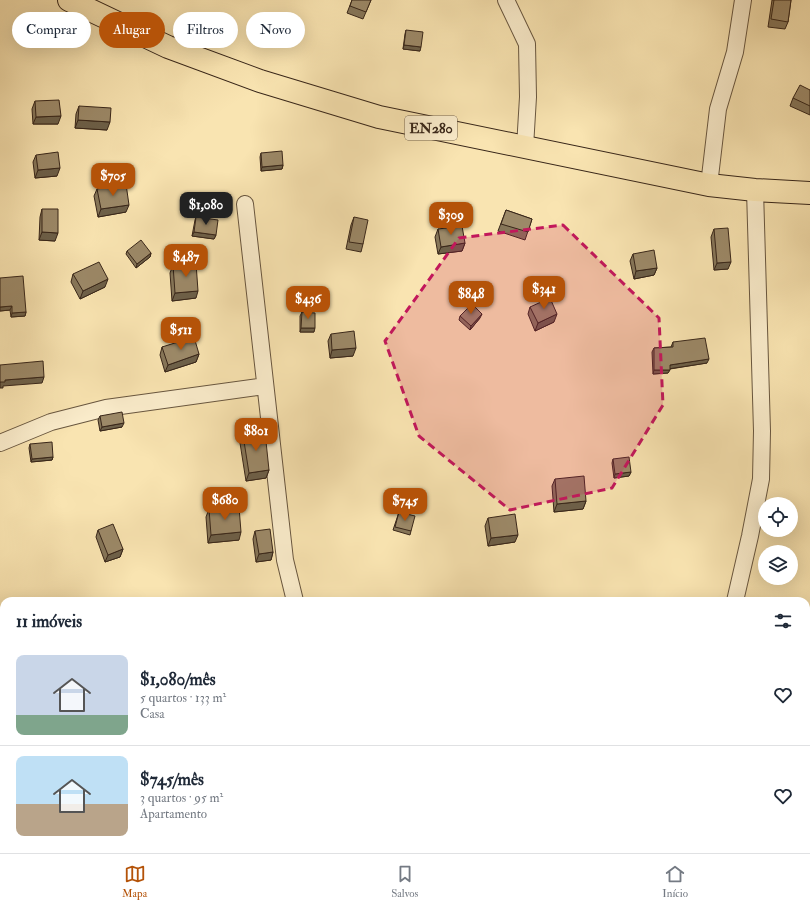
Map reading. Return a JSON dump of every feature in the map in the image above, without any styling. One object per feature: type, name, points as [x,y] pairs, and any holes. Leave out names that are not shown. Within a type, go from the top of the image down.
[{"type":"main road","name":"EN280","points":[[69,0],[168,47],[260,81],[379,116],[709,185],[755,190],[810,193]]},
{"type":"street","points":[[506,0],[527,44],[528,97],[525,147]]},
{"type":"street","points":[[709,185],[718,109],[735,52],[743,0]]},
{"type":"street","points":[[736,597],[750,536],[760,479],[762,431],[755,190]]},
{"type":"street","points":[[245,204],[284,560],[294,597]]},
{"type":"street","points":[[0,443],[51,422],[106,408],[265,386]]},
{"type":"highlighted area","points":[[563,225],[659,318],[663,405],[612,488],[510,510],[419,436],[385,341],[459,238]]},
{"type":"building","points":[[352,0],[371,0],[366,12],[350,6]]},
{"type":"building","points":[[774,0],[791,0],[788,22],[771,19]]},
{"type":"building","points":[[406,30],[423,32],[421,47],[404,45]]},
{"type":"building","points":[[800,85],[810,90],[810,106],[793,98]]},
{"type":"building","points":[[59,100],[61,116],[36,117],[35,101]]},
{"type":"building","points":[[79,106],[111,108],[110,122],[78,120]]},
{"type":"building","points":[[282,151],[283,165],[262,167],[261,153]]},
{"type":"building","points":[[58,152],[60,168],[38,170],[36,155]]},
{"type":"building","points":[[126,184],[129,205],[101,209],[97,189]]},
{"type":"building","points":[[42,209],[58,209],[58,233],[42,232]]},
{"type":"building","points":[[506,210],[532,219],[528,232],[501,224]]},
{"type":"building","points":[[196,217],[218,220],[216,235],[194,232]]},
{"type":"building","points":[[354,217],[368,220],[363,244],[349,242]]},
{"type":"building","points":[[462,226],[465,243],[441,247],[438,229]]},
{"type":"building","points":[[728,228],[731,262],[717,263],[714,229]]},
{"type":"building","points":[[141,240],[151,253],[137,264],[127,251]]},
{"type":"building","points":[[654,250],[657,268],[636,271],[633,254]]},
{"type":"building","points":[[99,262],[108,279],[83,291],[73,274]]},
{"type":"building","points":[[196,263],[198,291],[175,293],[173,265]]},
{"type":"building","points":[[23,276],[26,312],[12,313],[12,306],[0,307],[0,278]]},
{"type":"building","points":[[550,298],[557,314],[538,323],[530,307]]},
{"type":"building","points":[[472,304],[482,314],[471,326],[460,316]]},
{"type":"building","points":[[302,312],[315,313],[315,328],[301,328]]},
{"type":"building","points":[[354,331],[356,348],[332,350],[331,334]]},
{"type":"building","points":[[194,337],[199,354],[168,365],[162,347]]},
{"type":"building","points":[[705,338],[709,359],[670,365],[670,370],[654,370],[654,348],[673,347],[673,342]]},
{"type":"building","points":[[43,361],[44,377],[5,380],[5,382],[0,382],[0,365]]},
{"type":"building","points":[[122,412],[124,423],[102,427],[100,416]]},
{"type":"building","points":[[265,432],[269,470],[249,473],[243,435]]},
{"type":"building","points":[[52,442],[53,457],[32,459],[30,444]]},
{"type":"building","points":[[629,457],[631,472],[615,474],[613,459]]},
{"type":"building","points":[[584,476],[586,501],[557,504],[555,479]]},
{"type":"building","points":[[239,507],[241,532],[211,535],[209,509]]},
{"type":"building","points":[[399,512],[415,516],[411,531],[395,527]]},
{"type":"building","points":[[515,514],[518,535],[491,538],[488,518]]},
{"type":"building","points":[[113,524],[123,549],[108,555],[98,530]]},
{"type":"building","points":[[270,529],[273,552],[259,554],[255,531]]}]
